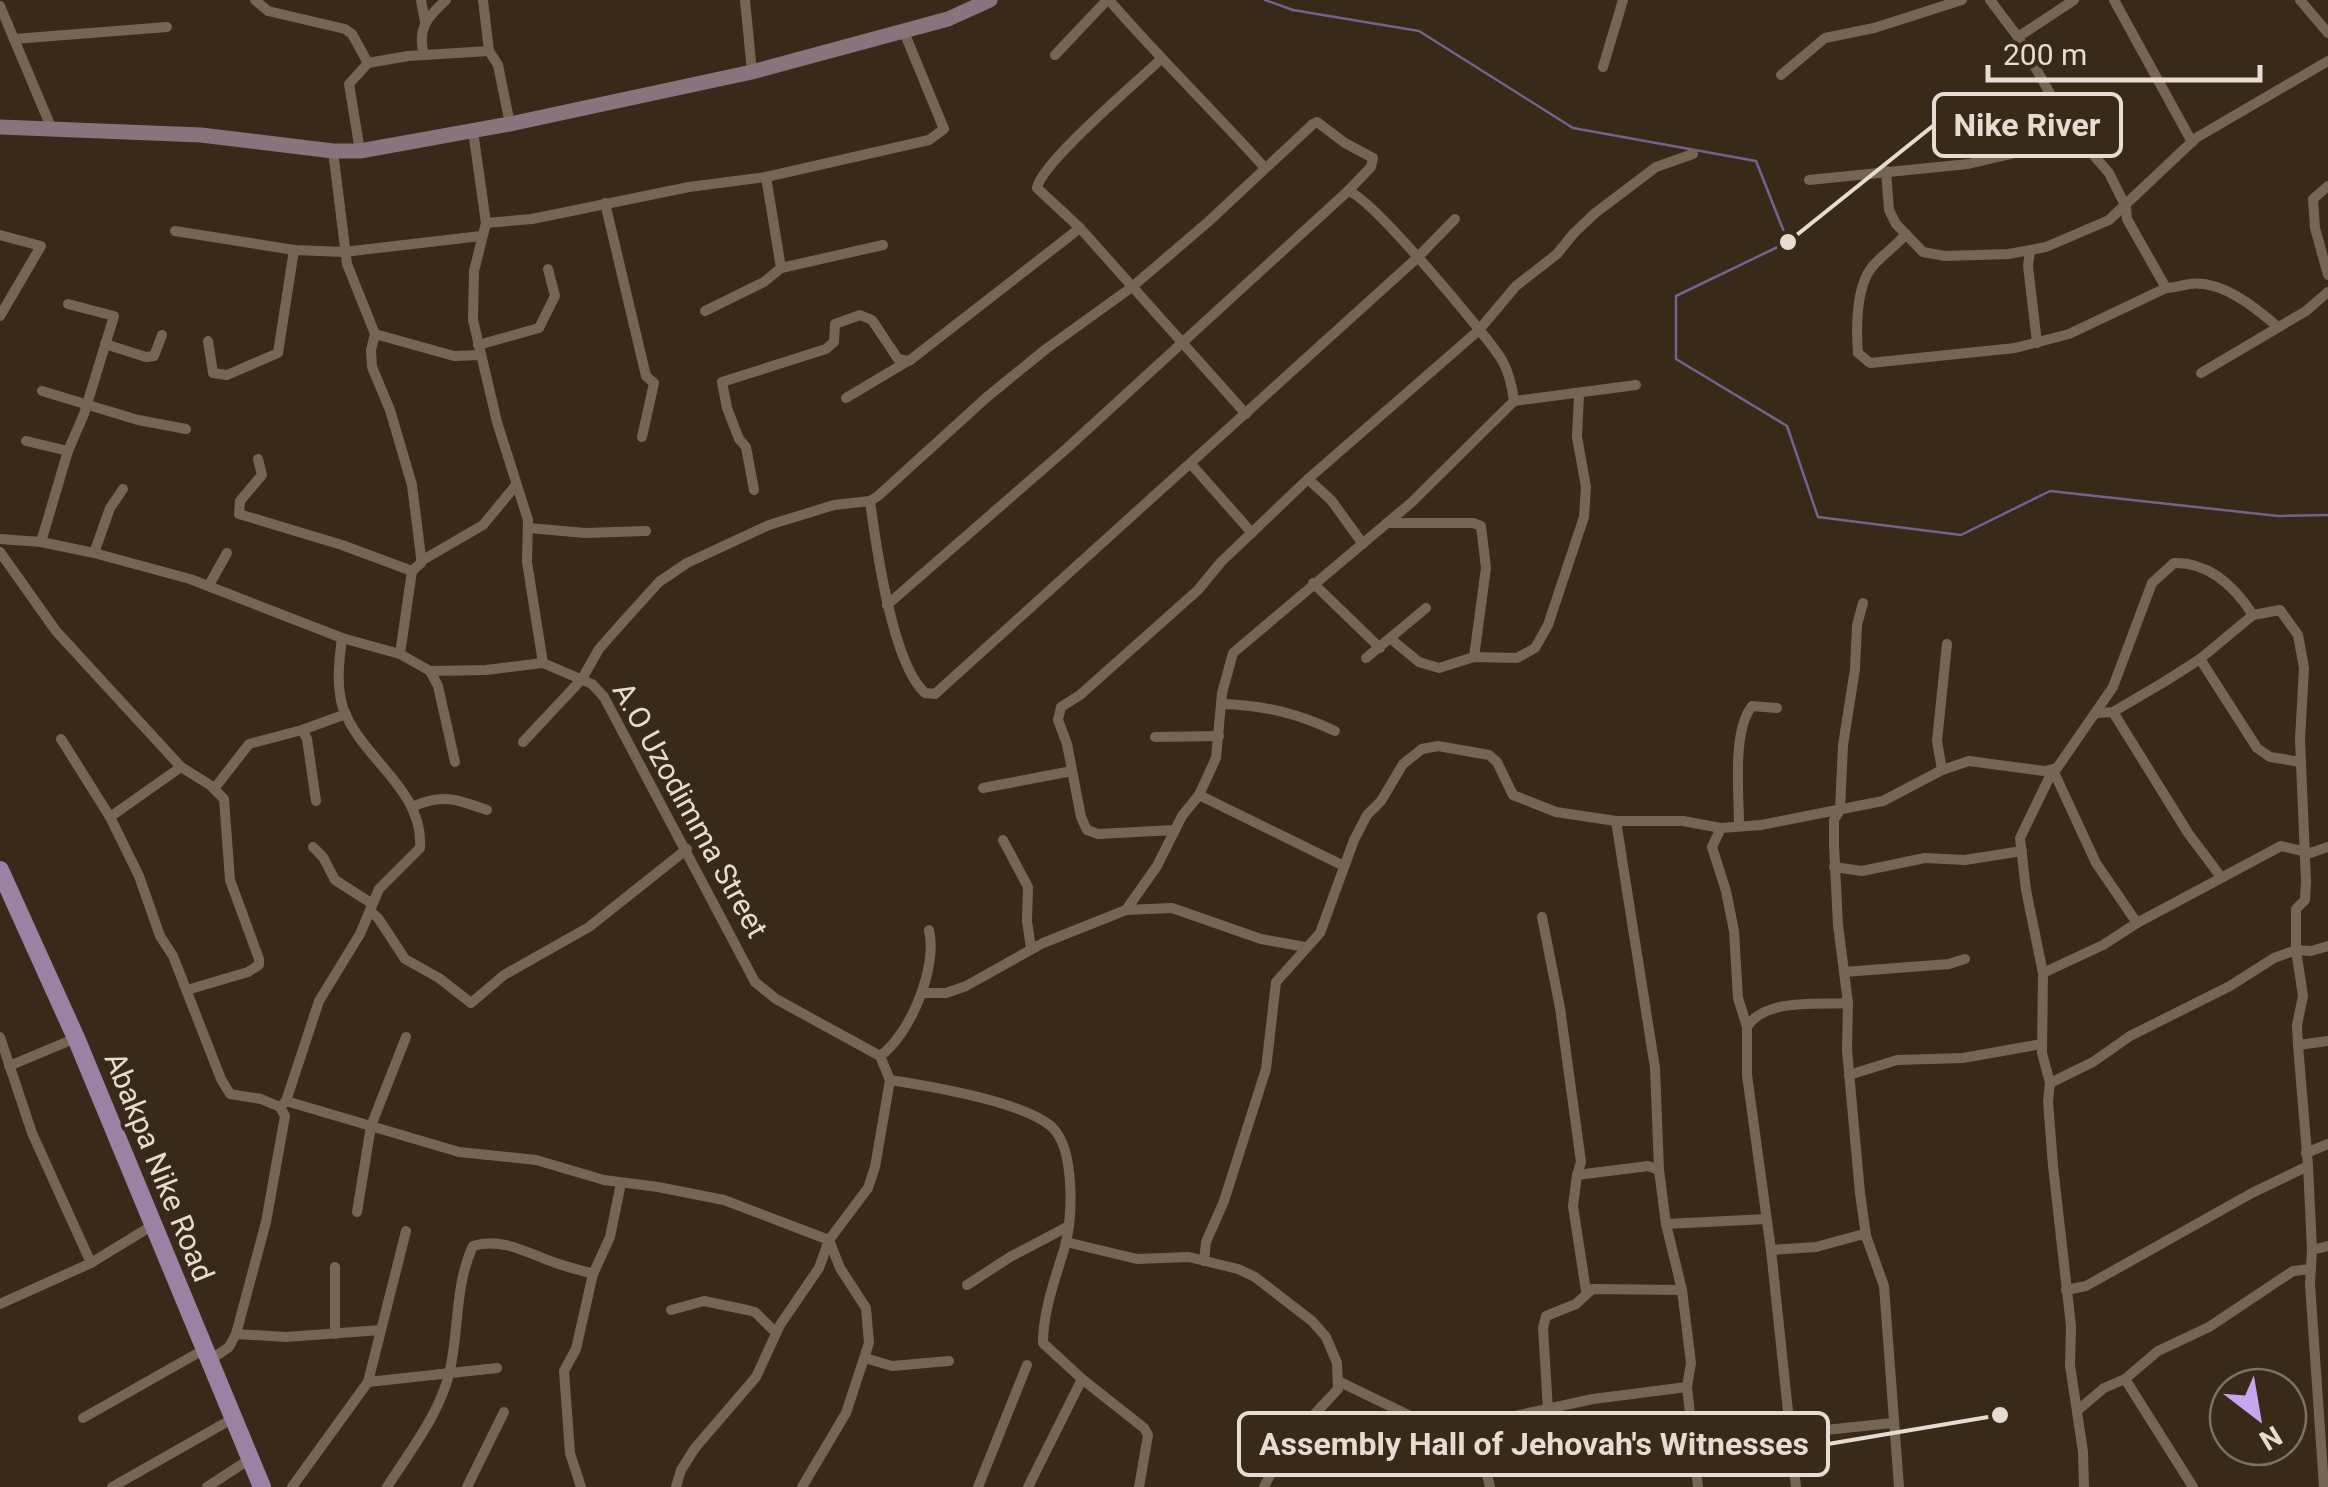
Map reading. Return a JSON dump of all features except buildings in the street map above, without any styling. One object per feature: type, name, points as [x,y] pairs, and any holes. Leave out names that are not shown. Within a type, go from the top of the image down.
[{"type":"main road","points":[[0,127],[200,135],[333,151],[360,150],[510,124],[752,72],[948,19],[990,0]]},
{"type":"main road","name":"Abakpa Nike Road","points":[[0,870],[76,1038],[262,1487]]},
{"type":"street","points":[[255,0],[268,10],[345,29],[368,63]]},
{"type":"street","points":[[421,0],[425,22],[420,41],[424,55]]},
{"type":"street","points":[[425,22],[446,0]]},
{"type":"street","points":[[483,0],[489,51],[498,65],[510,124]]},
{"type":"street","points":[[745,0],[752,72]]},
{"type":"street","points":[[1055,55],[1108,0],[1265,168]]},
{"type":"street","points":[[1604,67],[1624,0]]},
{"type":"street","points":[[1781,75],[1825,38],[1874,28],[1962,0]]},
{"type":"street","points":[[1990,0],[2018,37],[2069,126],[2109,173],[2126,207],[2127,219],[2166,288]]},
{"type":"street","points":[[2018,37],[2074,0]]},
{"type":"street","points":[[2114,0],[2192,142]]},
{"type":"street","points":[[2300,0],[2328,33]]},
{"type":"street","points":[[0,6],[52,127]]},
{"type":"street","points":[[14,39],[167,27]]},
{"type":"street","points":[[486,223],[532,219],[689,187],[766,177],[918,143],[944,129],[904,32]]},
{"type":"street","points":[[360,150],[350,84],[368,63],[489,51]]},
{"type":"street","points":[[1160,60],[1100,115],[1036,183],[1042,195],[1080,228],[1246,414]]},
{"type":"street","points":[[1886,170],[1889,210],[1896,224],[1923,252],[1945,256],[2030,250],[2109,220],[2192,142],[2328,61]]},
{"type":"street","points":[[1964,103],[1984,160]]},
{"type":"street","points":[[523,742],[582,680],[600,649],[659,582],[687,562],[769,525],[834,505],[870,501],[1046,349],[1132,288],[1317,122],[1374,158],[1371,167],[1348,191],[887,605]]},
{"type":"street","points":[[1809,180],[1984,160],[2020,152],[2069,126]]},
{"type":"street","points":[[0,539],[41,542],[94,553],[209,585],[255,607],[400,654],[430,671],[486,670],[543,662],[527,562],[529,528],[479,350],[472,293],[486,223],[473,131]]},
{"type":"street","points":[[333,151],[344,252],[376,334],[371,350],[372,367],[390,410],[412,484],[421,561]]},
{"type":"street","points":[[1175,830],[1092,834],[1084,827],[1067,744],[1058,720],[1061,707],[1080,695],[1198,590],[1308,479],[1478,331],[1516,286],[1557,254],[1594,214],[1656,166],[1693,154]]},
{"type":"street","points":[[766,177],[781,268]]},
{"type":"street","points":[[2328,186],[2313,199],[2312,210],[2328,276]]},
{"type":"street","points":[[1348,191],[1364,199],[1418,258],[1502,360],[1514,401]]},
{"type":"street","points":[[605,203],[646,376],[654,383],[642,437]]},
{"type":"street","points":[[870,501],[887,605],[916,683],[924,694],[935,694],[1418,258],[1456,219]]},
{"type":"street","points":[[846,398],[909,361],[1080,228]]},
{"type":"street","points":[[175,231],[294,250],[344,252],[481,236]]},
{"type":"street","points":[[1906,234],[1868,271],[1857,324],[1858,352],[1870,362],[2036,343],[2099,322],[2166,288],[2192,283],[2219,290],[2255,307],[2278,327]]},
{"type":"street","points":[[0,235],[42,246],[4,300],[0,316]]},
{"type":"street","points":[[705,311],[764,282],[781,268],[883,246]]},
{"type":"street","points":[[208,341],[210,367],[219,375],[278,352],[294,250]]},
{"type":"street","points":[[2030,250],[2028,266],[2036,343]]},
{"type":"street","points":[[376,334],[454,356],[539,328],[555,296],[548,269]]},
{"type":"street","points":[[2200,373],[2306,311],[2328,292]]},
{"type":"street","points":[[41,542],[114,316],[68,304]]},
{"type":"street","points":[[754,490],[746,447],[727,408],[722,382],[826,349],[834,342],[835,324],[860,315],[872,320],[898,358],[909,361]]},
{"type":"street","points":[[105,344],[154,356],[162,335]]},
{"type":"street","points":[[1126,910],[1157,866],[1213,765],[1220,736],[1220,704],[1233,653],[1388,523],[1514,401],[1636,385]]},
{"type":"street","points":[[42,392],[138,420],[186,429]]},
{"type":"street","points":[[1391,639],[1419,662],[1439,668],[1474,658],[1517,658],[1535,648],[1548,625],[1584,518],[1586,487],[1577,437],[1579,395]]},
{"type":"street","points":[[26,442],[68,451]]},
{"type":"street","points":[[258,459],[262,475],[240,501],[238,514],[412,571]]},
{"type":"street","points":[[1191,464],[1252,533]]},
{"type":"street","points":[[1308,479],[1331,500],[1363,544]]},
{"type":"street","points":[[400,654],[412,571],[421,561],[483,525],[516,485]]},
{"type":"street","points":[[94,553],[110,508],[123,489]]},
{"type":"street","points":[[1388,523],[1481,526],[1486,568],[1474,658]]},
{"type":"street","points":[[529,528],[646,531]]},
{"type":"street","points":[[0,552],[56,631],[176,770],[214,788],[224,800],[230,880],[259,965],[248,972],[187,990]]},
{"type":"street","points":[[209,585],[227,553]]},
{"type":"street","points":[[2084,1487],[2070,1365],[2050,1083],[2042,1044],[2043,973],[2020,838],[2053,770],[2068,757],[2116,682],[2128,640],[2152,583],[2174,563],[2200,566],[2232,585],[2252,616]]},
{"type":"street","points":[[1313,584],[1380,648]]},
{"type":"street","points":[[1863,603],[1843,745],[1834,868],[1848,1003],[1849,1075],[1866,1236],[1884,1286],[1899,1487]]},
{"type":"street","points":[[1366,658],[1426,608]]},
{"type":"street","points":[[2097,713],[2113,712],[2200,659],[2252,616],[2280,610],[2298,635],[2304,668],[2304,900],[2296,909],[2296,950],[2303,996],[2297,1025],[2324,1487]]},
{"type":"street","points":[[84,1418],[229,1347],[236,1334],[266,1222],[285,1116],[283,1104],[319,1001],[379,889],[420,848],[414,806],[372,756],[346,714],[338,668],[342,638]]},
{"type":"street","points":[[1942,770],[1937,741],[1948,644]]},
{"type":"street","points":[[2200,659],[2257,748],[2270,756],[2301,762]]},
{"type":"street","name":"A.O Uzodimma Street","points":[[543,662],[592,684],[604,697],[640,771],[687,850],[756,982],[776,999],[880,1056]]},
{"type":"street","points":[[430,671],[438,686],[455,762]]},
{"type":"street","points":[[1220,704],[1260,705],[1335,731]]},
{"type":"street","points":[[1739,826],[1738,772],[1746,714],[1752,706],[1777,708]]},
{"type":"street","points":[[2113,712],[2188,834],[2221,877]]},
{"type":"street","points":[[214,788],[249,744],[346,714]]},
{"type":"street","points":[[302,730],[307,739],[316,801]]},
{"type":"street","points":[[1155,736],[1220,736]]},
{"type":"street","points":[[61,739],[110,818],[139,876],[160,936],[230,1094],[370,1126],[459,1152],[536,1160],[621,1183],[724,1200],[829,1240],[840,1268],[866,1308],[869,1342],[846,1413],[802,1487]]},
{"type":"street","points":[[1204,1261],[1206,1242],[1224,1201],[1266,1068],[1276,982],[1320,932],[1363,821],[1382,801],[1404,764],[1422,750],[1438,746],[1489,755],[1497,762],[1513,795],[1536,807],[1616,821],[1683,821],[1721,828],[1767,824],[1882,801],[1942,770],[1969,761],[2053,770]]},
{"type":"street","points":[[110,818],[176,770]]},
{"type":"street","points":[[2053,770],[2096,863],[2137,923]]},
{"type":"street","points":[[983,788],[1072,771]]},
{"type":"street","points":[[1198,795],[1344,866]]},
{"type":"street","points":[[414,806],[428,800],[452,799],[487,810]]},
{"type":"street","points":[[1616,821],[1655,1068],[1659,1170],[1666,1224],[1682,1290],[1698,1487]]},
{"type":"street","points":[[1721,828],[1712,848],[1734,931],[1738,998],[1747,1027],[1748,1074],[1796,1487]]},
{"type":"street","points":[[1004,840],[1028,887],[1027,921],[1032,948]]},
{"type":"street","points":[[2043,973],[2282,846],[2310,853],[2328,847]]},
{"type":"street","points":[[313,847],[323,856],[335,880],[371,908],[405,959],[439,978],[468,1003],[504,975],[589,927],[687,850]]},
{"type":"street","points":[[1834,868],[1862,871],[1925,858],[1965,860],[2022,851]]},
{"type":"street","points":[[922,993],[966,986],[1032,948],[1126,910],[1172,908],[1261,939],[1305,947]]},
{"type":"street","points":[[1542,918],[1560,1008],[1581,1162],[1573,1206],[1586,1292],[1576,1304],[1550,1313],[1544,1320],[1548,1410]]},
{"type":"street","points":[[676,1487],[686,1460],[702,1437],[756,1377],[776,1332],[819,1268],[829,1240],[868,1188],[890,1080],[880,1056],[897,1044],[922,993],[932,952],[929,930]]},
{"type":"street","points":[[2050,1083],[2261,966],[2296,950],[2328,946]]},
{"type":"street","points":[[1844,972],[1949,964],[1965,959]]},
{"type":"street","points":[[1747,1027],[1755,1015],[1770,1010],[1848,1003]]},
{"type":"street","points":[[0,1036],[32,1133],[91,1263]]},
{"type":"street","points":[[357,1212],[370,1126],[406,1037]]},
{"type":"street","points":[[10,1066],[76,1038]]},
{"type":"street","points":[[2298,1045],[2328,1042]]},
{"type":"street","points":[[1849,1075],[1898,1060],[1964,1058],[2042,1044]]},
{"type":"street","points":[[890,1080],[975,1097],[1036,1117],[1049,1125],[1067,1151],[1068,1228],[1043,1343],[1144,1428],[1148,1435],[1139,1487]]},
{"type":"street","points":[[2306,1153],[2328,1144]]},
{"type":"street","points":[[1576,1175],[1644,1166],[1659,1170]]},
{"type":"street","points":[[2066,1290],[2086,1286],[2308,1166]]},
{"type":"street","points":[[581,1487],[570,1453],[563,1382],[576,1349],[593,1274],[610,1237],[621,1183]]},
{"type":"street","points":[[1666,1224],[1766,1219]]},
{"type":"street","points":[[0,1304],[91,1263],[153,1225]]},
{"type":"street","points":[[967,1285],[1010,1257],[1068,1228]]},
{"type":"street","points":[[292,1487],[368,1382],[406,1231]]},
{"type":"street","points":[[1771,1250],[1816,1247],[1866,1236]]},
{"type":"street","points":[[1066,1242],[1137,1259],[1189,1257],[1238,1268],[1312,1321],[1331,1345],[1340,1382],[1333,1397],[1285,1446],[1264,1487]]},
{"type":"street","points":[[386,1487],[436,1408],[450,1372],[457,1312],[473,1246],[482,1243],[525,1249],[593,1274]]},
{"type":"street","points":[[2312,1250],[2328,1246]]},
{"type":"street","points":[[334,1334],[335,1266]]},
{"type":"street","points":[[2078,1410],[2104,1388],[2125,1379],[2158,1350],[2209,1327],[2292,1271],[2311,1269]]},
{"type":"street","points":[[1586,1292],[1682,1290]]},
{"type":"street","points":[[670,1310],[704,1301],[748,1310],[776,1332]]},
{"type":"street","points":[[236,1334],[286,1337],[381,1330]]},
{"type":"street","points":[[2314,1344],[2328,1343]]},
{"type":"street","points":[[865,1358],[892,1366],[949,1360]]},
{"type":"street","points":[[978,1487],[1027,1366]]},
{"type":"street","points":[[368,1382],[497,1368]]},
{"type":"street","points":[[1028,1487],[1082,1379]]},
{"type":"street","points":[[2125,1379],[2193,1487]]},
{"type":"street","points":[[1340,1382],[1482,1452]]},
{"type":"street","points":[[1490,1487],[1482,1452],[1481,1430],[1487,1422],[1594,1399],[1687,1387]]},
{"type":"street","points":[[468,1487],[504,1412]]},
{"type":"street","points":[[112,1487],[232,1419]]},
{"type":"street","points":[[1788,1434],[1892,1423]]},
{"type":"street","points":[[207,1487],[250,1459]]},
{"type":"waterway","points":[[1265,0],[1293,10],[1419,31],[1573,128],[1756,161],[1788,242],[1676,296],[1676,359],[1787,426],[1818,517],[1961,535],[2050,491],[2278,516],[2328,515]]},
{"type":"place","name":"Nike River","points":[[1788,242]]},
{"type":"place","name":"Assembly Hall of Jehovah's Witnesses","points":[[2000,1415]]}]
